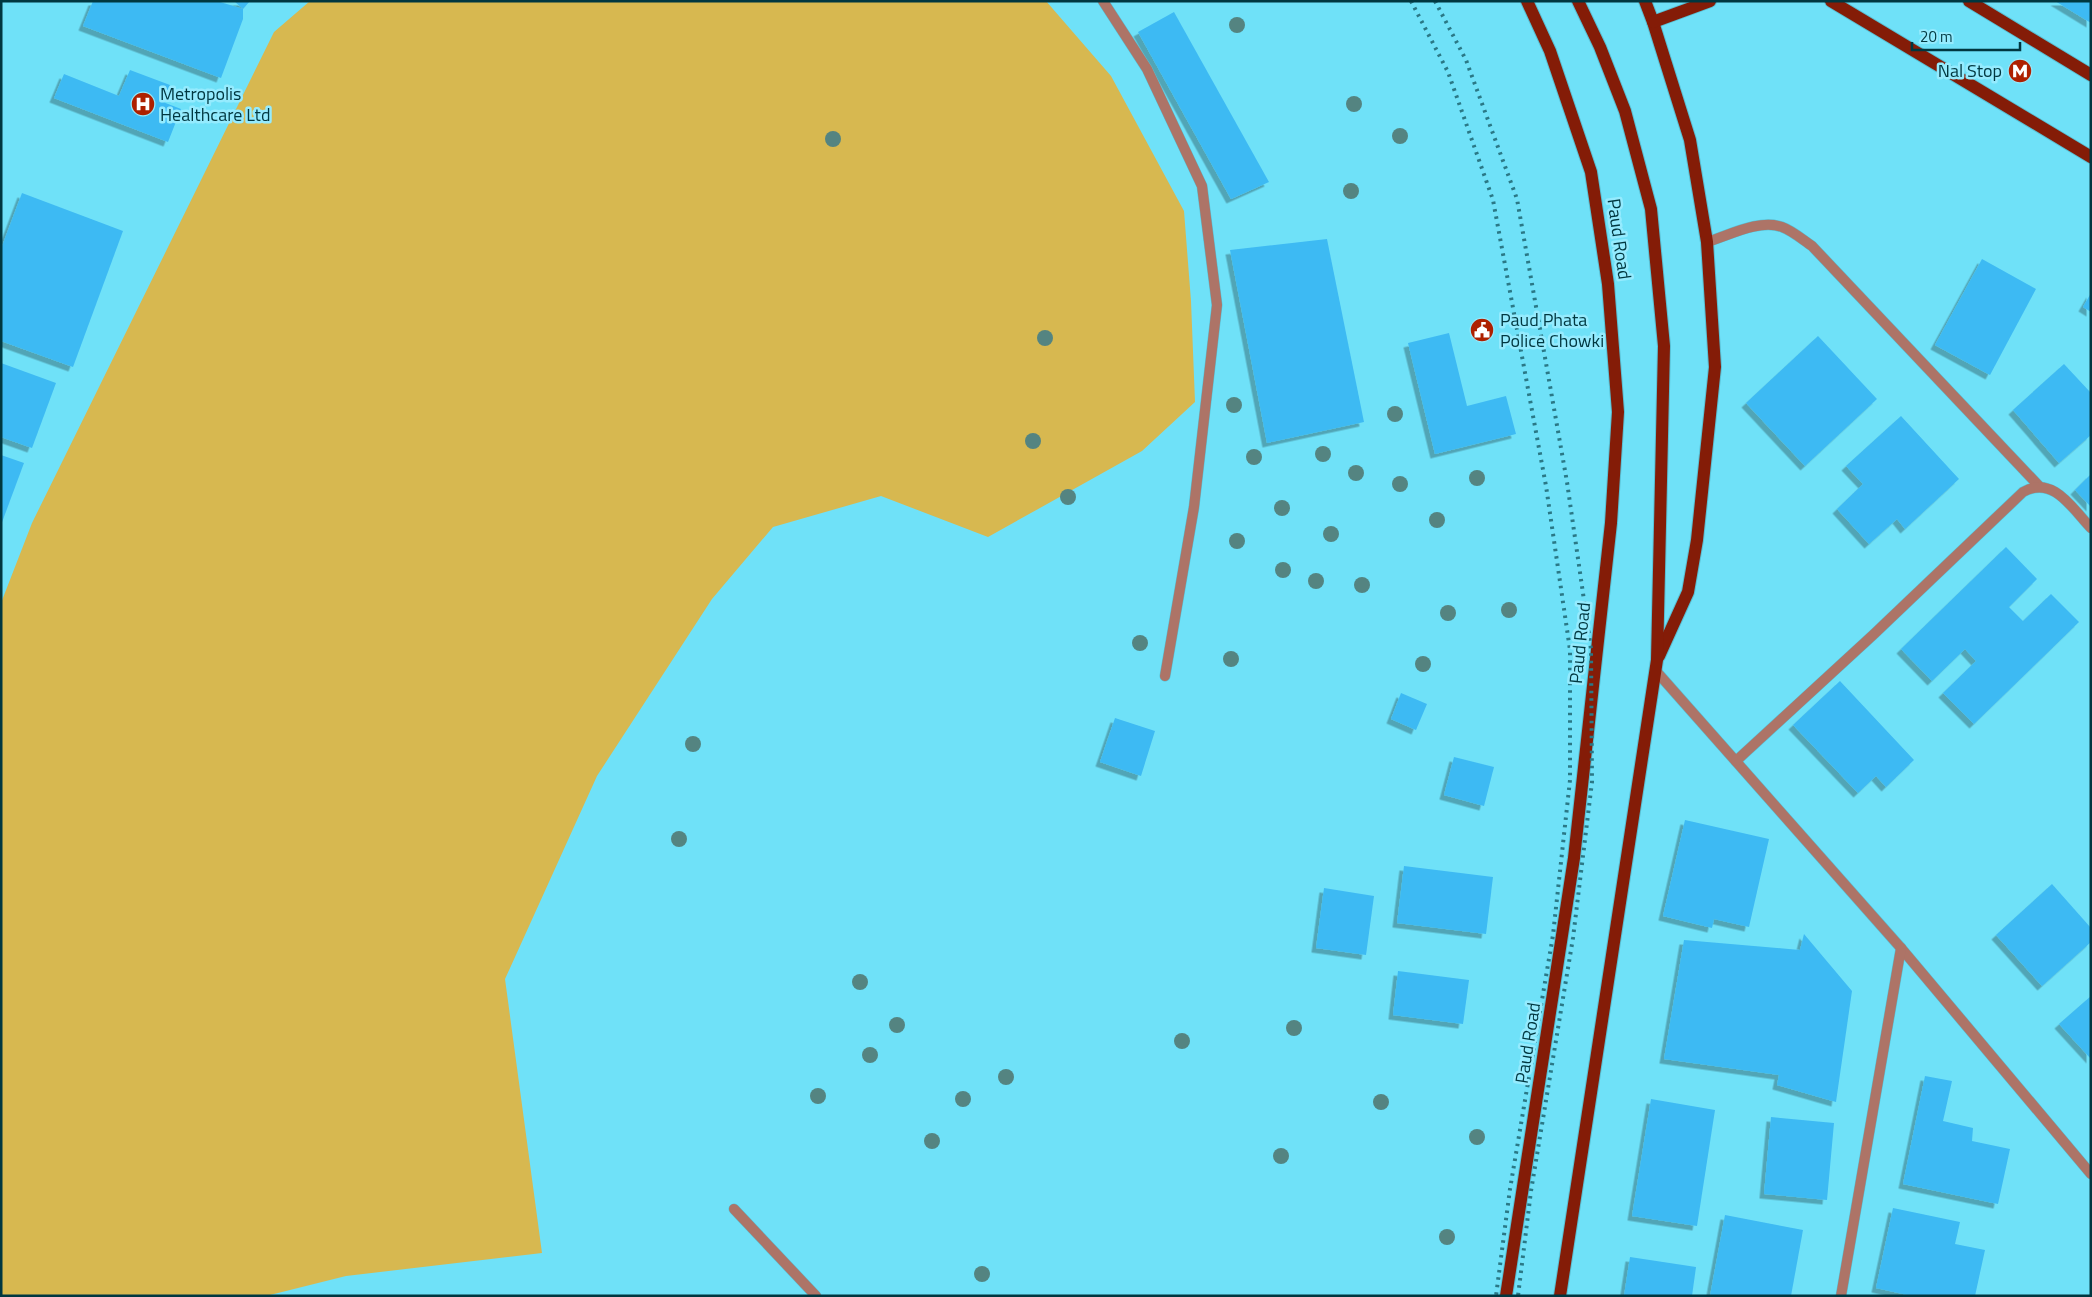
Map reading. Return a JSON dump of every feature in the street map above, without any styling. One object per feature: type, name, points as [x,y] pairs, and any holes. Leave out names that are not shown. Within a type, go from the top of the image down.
[{"type":"main road","name":"Paud Road","points":[[1506,1296],[1574,858],[1611,523],[1618,412],[1608,284],[1591,172],[1550,51],[1527,1]]},
{"type":"main road","points":[[1560,1296],[1656,665],[1664,346],[1651,209],[1625,111],[1600,47],[1578,1]]},
{"type":"main road","points":[[1644,1],[1653,22],[1690,140],[1707,242],[1715,367],[1697,540],[1688,592],[1656,665]]},
{"type":"main road","points":[[1653,22],[1710,1]]},
{"type":"main road","points":[[1831,1],[2091,157]]},
{"type":"main road","points":[[1969,1],[2091,75]]},
{"type":"street","points":[[1103,1],[1146,69],[1202,186],[1218,305],[1194,507],[1165,676]]},
{"type":"street","points":[[1707,242],[1762,225],[1771,225],[1784,227],[1812,246],[2039,486]]},
{"type":"street","points":[[1736,761],[1873,635],[2022,492],[2031,487],[2050,488],[2060,495],[2091,528]]},
{"type":"street","points":[[1656,665],[1736,761],[1901,948],[2091,1174]]},
{"type":"street","points":[[1841,1296],[1901,948]]},
{"type":"street","points":[[734,1209],[816,1296]]},
{"type":"shaded area","points":[[310,1],[1046,1],[1111,76],[1184,211],[1191,301],[1195,402],[1142,451],[988,537],[881,496],[773,527],[712,599],[597,776],[505,979],[542,1253],[346,1276],[266,1296],[1,1296],[1,603],[32,523],[274,32]]},
{"type":"building","points":[[93,1],[217,1],[243,9],[243,19],[221,78],[83,26]]},
{"type":"building","points":[[234,1],[250,1],[243,9]]},
{"type":"building","points":[[2055,1],[2091,1],[2091,23]]},
{"type":"building","points":[[1174,12],[1269,182],[1231,199],[1138,32]]},
{"type":"building","points":[[130,70],[170,85],[163,102],[181,109],[168,142],[54,98],[64,74],[119,96]]},
{"type":"building","points":[[22,193],[123,231],[73,367],[1,341],[1,249]]},
{"type":"building","points":[[1327,239],[1364,422],[1267,443],[1230,250]]},
{"type":"building","points":[[1982,259],[2036,289],[1990,375],[1935,345]]},
{"type":"building","points":[[2091,293],[2091,312],[2083,307]]},
{"type":"building","points":[[1449,333],[1467,406],[1506,396],[1516,434],[1435,454],[1408,343]]},
{"type":"building","points":[[1818,336],[1877,399],[1805,466],[1746,403]]},
{"type":"building","points":[[1,363],[56,383],[32,448],[1,437]]},
{"type":"building","points":[[2064,364],[2091,393],[2091,435],[2059,463],[2013,410]]},
{"type":"building","points":[[1901,416],[1959,479],[1905,529],[1897,519],[1869,544],[1837,509],[1863,484],[1846,466]]},
{"type":"building","points":[[1,455],[24,463],[1,525]]},
{"type":"building","points":[[2091,474],[2091,507],[2075,490]]},
{"type":"building","points":[[2006,547],[2037,579],[2009,607],[2023,621],[2051,594],[2079,622],[1974,724],[1943,693],[1976,661],[1965,649],[1932,681],[1901,649]]},
{"type":"building","points":[[1840,681],[1914,760],[1886,787],[1876,776],[1858,793],[1793,725]]},
{"type":"building","points":[[1401,693],[1427,704],[1416,730],[1391,719]]},
{"type":"building","points":[[1115,718],[1155,731],[1141,776],[1100,762]]},
{"type":"building","points":[[1454,757],[1494,767],[1484,806],[1444,795]]},
{"type":"building","points":[[1685,820],[1769,839],[1749,927],[1714,919],[1712,928],[1663,916]]},
{"type":"building","points":[[1404,866],[1493,877],[1486,934],[1397,923]]},
{"type":"building","points":[[2052,884],[2091,928],[2091,942],[2042,986],[1996,935]]},
{"type":"building","points":[[1324,888],[1374,896],[1366,955],[1316,948]]},
{"type":"building","points":[[1804,934],[1852,991],[1836,1102],[1777,1085],[1779,1075],[1664,1059],[1684,940],[1800,950]]},
{"type":"building","points":[[1398,971],[1469,980],[1463,1024],[1393,1015]]},
{"type":"building","points":[[2091,996],[2091,1059],[2059,1024]]},
{"type":"building","points":[[1925,1076],[1952,1081],[1943,1121],[1973,1128],[1972,1141],[2010,1149],[1998,1204],[1903,1184]]},
{"type":"building","points":[[1651,1099],[1715,1110],[1697,1226],[1632,1216]]},
{"type":"building","points":[[1771,1117],[1834,1123],[1827,1200],[1764,1194]]},
{"type":"building","points":[[1893,1208],[1960,1222],[1955,1244],[1985,1250],[1975,1296],[1912,1296],[1876,1288]]},
{"type":"building","points":[[1725,1215],[1803,1230],[1791,1296],[1710,1296]]},
{"type":"building","points":[[1630,1257],[1696,1267],[1692,1296],[1624,1296]]},
{"type":"railway","points":[[1411,1],[1448,72],[1493,200],[1546,486],[1570,650],[1570,780],[1553,935],[1510,1189],[1496,1296]]},
{"type":"railway","points":[[1435,1],[1466,60],[1517,199],[1567,482],[1591,649],[1592,782],[1573,938],[1531,1191],[1518,1296]]},
{"type":"place","name":"Nal Stop","points":[[2020,71]]},
{"type":"place","name":"Metropolis Healthcare Ltd","points":[[143,104]]},
{"type":"place","name":"Paud Phata Police Chowki","points":[[1482,330]]}]
